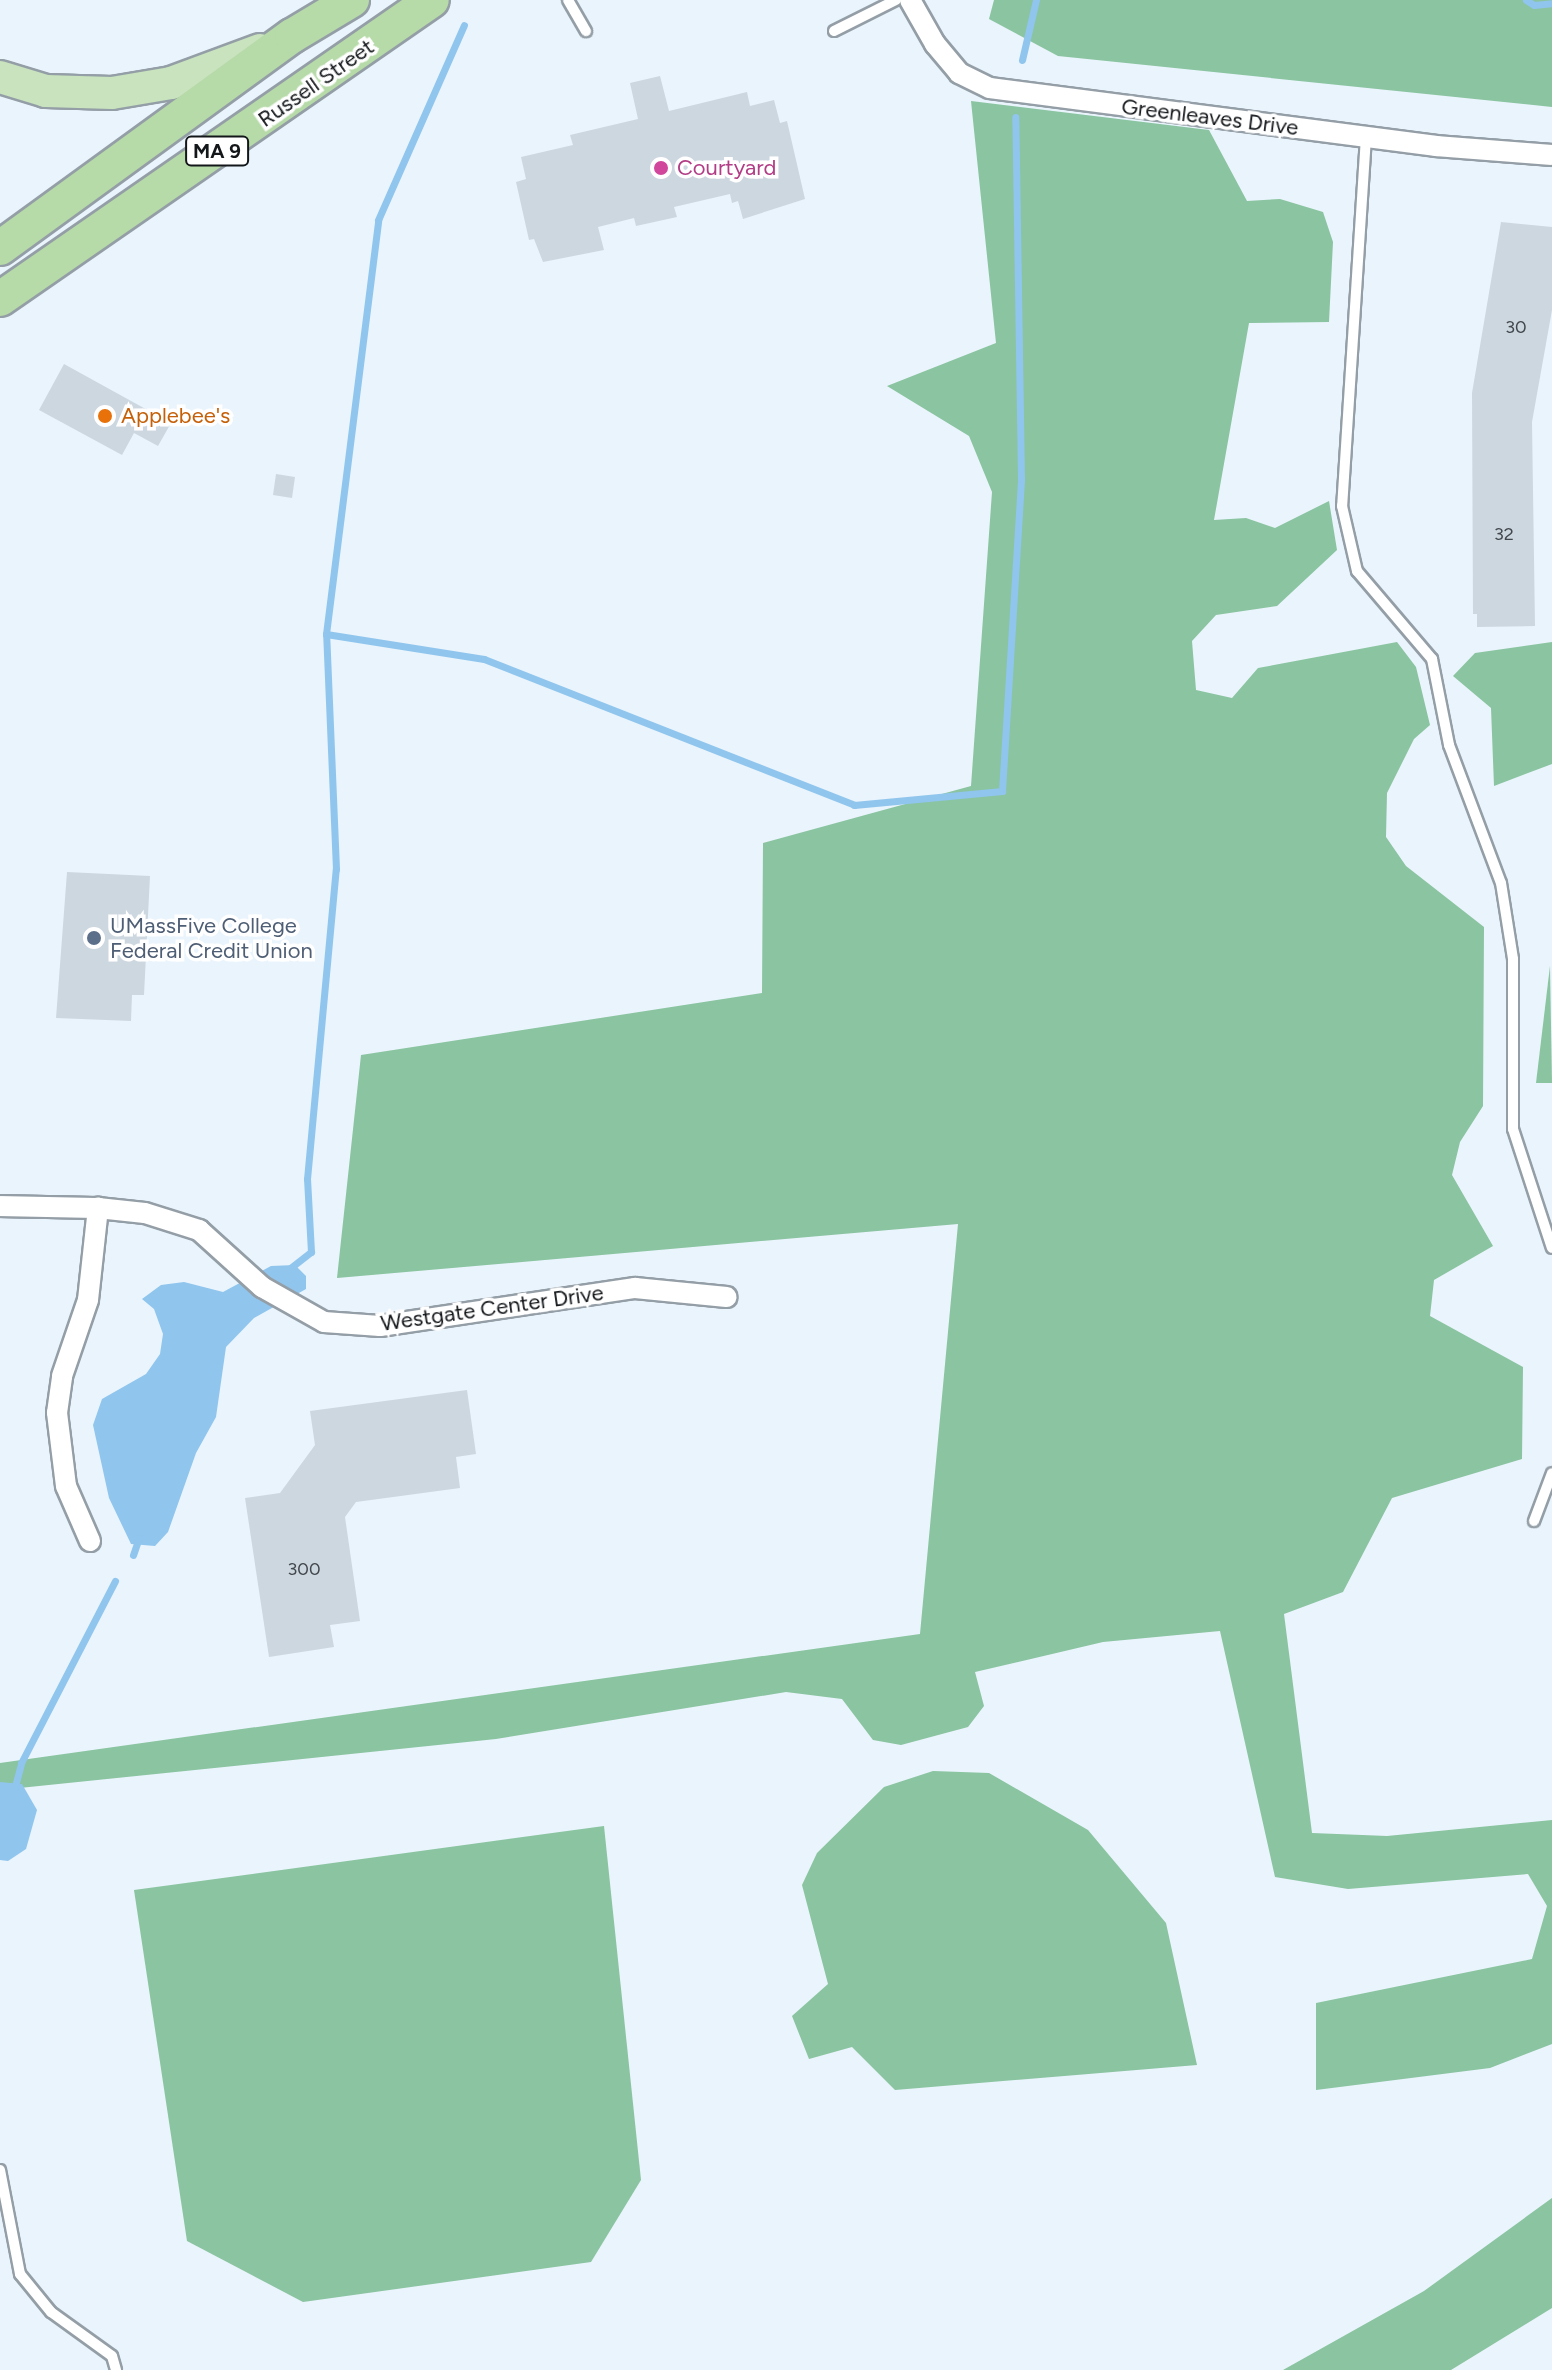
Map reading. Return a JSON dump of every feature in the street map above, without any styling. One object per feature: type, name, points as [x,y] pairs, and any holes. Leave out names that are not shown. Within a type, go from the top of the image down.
[{"type":"highway","name":"MA 9","points":[[0,248],[292,36],[352,0]]},
{"type":"highway","name":"Russell Street","points":[[0,299],[432,0]]},
{"type":"main road","points":[[0,77],[81,95],[127,91],[205,72],[292,36]]},
{"type":"street","name":"Greenleaves Drive","points":[[910,0],[935,44],[959,73],[990,88],[1366,137],[1552,155]]},
{"type":"street","name":"Westgate Center Drive","points":[[0,1206],[98,1208],[177,1221],[231,1257],[296,1309],[324,1322],[380,1326],[635,1288],[727,1297]]},
{"type":"street","points":[[90,1541],[66,1486],[57,1413],[62,1376],[88,1300],[98,1208]]},
{"type":"lane","points":[[568,0],[586,31]]},
{"type":"lane","points":[[834,31],[896,0]]},
{"type":"lane","points":[[1366,137],[1342,506],[1357,571],[1432,659],[1449,745],[1501,883],[1513,959],[1510,1049],[1513,1129],[1552,1248]]},
{"type":"lane","points":[[1534,1521],[1552,1473]]},
{"type":"lane","points":[[0,2170],[20,2274],[51,2312],[112,2356],[116,2370]]},
{"type":"green space","points":[[994,0],[1552,0],[1552,107],[1058,56],[989,19]]},
{"type":"green space","points":[[971,101],[1209,130],[1247,201],[1280,199],[1323,212],[1333,242],[1329,322],[1249,323],[1214,520],[1246,518],[1275,528],[1329,501],[1337,550],[1277,606],[1216,615],[1192,641],[1196,690],[1232,698],[1258,668],[1397,642],[1416,667],[1430,725],[1414,739],[1387,793],[1386,837],[1406,866],[1484,927],[1483,1106],[1460,1142],[1452,1175],[1493,1246],[1434,1280],[1430,1316],[1523,1367],[1522,1459],[1392,1498],[1343,1592],[1284,1614],[1312,1833],[1387,1836],[1552,1820],[1552,2044],[1490,2068],[1316,2090],[1316,2003],[1532,1959],[1547,1906],[1528,1874],[1348,1889],[1275,1877],[1220,1631],[1103,1642],[975,1672],[984,1706],[968,1727],[901,1745],[873,1740],[842,1699],[786,1692],[496,1739],[0,1790],[0,1763],[920,1634],[958,1224],[337,1278],[361,1055],[762,993],[763,843],[971,786],[992,492],[969,436],[887,386],[996,343]]},
{"type":"green space","points":[[1552,642],[1552,764],[1494,786],[1491,708],[1453,676],[1475,653]]},
{"type":"green space","points":[[1550,966],[1552,1083],[1536,1083]]},
{"type":"green space","points":[[933,1771],[989,1773],[1088,1830],[1166,1923],[1197,2065],[895,2090],[852,2047],[809,2059],[792,2016],[828,1984],[802,1885],[817,1853],[884,1787]]},
{"type":"green space","points":[[604,1826],[641,2180],[591,2262],[303,2302],[187,2241],[134,1890]]},
{"type":"green space","points":[[1552,2198],[1552,2308],[1451,2370],[1283,2370],[1424,2291]]},
{"type":"water","points":[[295,1265],[306,1276],[306,1289],[254,1318],[226,1347],[216,1417],[196,1453],[168,1532],[155,1546],[131,1544],[109,1498],[93,1425],[102,1399],[146,1374],[160,1354],[163,1334],[154,1309],[142,1299],[161,1285],[184,1282],[223,1292],[271,1266]]},
{"type":"water","points":[[0,1782],[22,1784],[37,1810],[26,1849],[8,1861],[0,1860]]},
{"type":"building","name":"Courtyard","points":[[660,76],[669,111],[747,92],[750,106],[774,100],[780,123],[787,121],[805,199],[743,219],[738,201],[732,203],[730,194],[674,207],[677,217],[636,226],[634,218],[598,227],[604,250],[543,262],[534,239],[529,240],[516,182],[526,179],[521,157],[573,145],[570,135],[638,119],[630,83]]},
{"type":"building","points":[[1501,222],[1552,227],[1552,310],[1532,422],[1535,626],[1477,627],[1477,614],[1473,614],[1472,393]]},
{"type":"building","name":"Applebee's","points":[[64,364],[171,423],[158,446],[134,433],[122,455],[39,410]]},
{"type":"building","points":[[276,474],[295,477],[292,498],[273,495]]},
{"type":"building","points":[[67,872],[150,876],[144,995],[132,995],[131,1021],[56,1018]]},
{"type":"building","points":[[467,1390],[476,1454],[456,1457],[460,1488],[356,1502],[345,1517],[360,1621],[330,1625],[334,1647],[269,1657],[245,1498],[280,1493],[315,1445],[310,1411]]},
{"type":"waterway","points":[[1022,60],[1036,0]]},
{"type":"waterway","points":[[1526,0],[1534,5],[1552,3]]},
{"type":"waterway","points":[[289,1269],[311,1252],[307,1179],[336,869],[326,634],[378,220],[464,25]]},
{"type":"waterway","points":[[326,634],[484,659],[854,805],[1002,791],[1021,479],[1015,117]]},
{"type":"waterway","points":[[133,1555],[139,1538]]},
{"type":"waterway","points":[[14,1790],[21,1763],[115,1581]]},
{"type":"place","name":"Courtyard","points":[[661,168]]},
{"type":"place","name":"Applebee's","points":[[105,416]]},
{"type":"place","name":"UMassFive College Federal Credit Union","points":[[94,938]]}]
